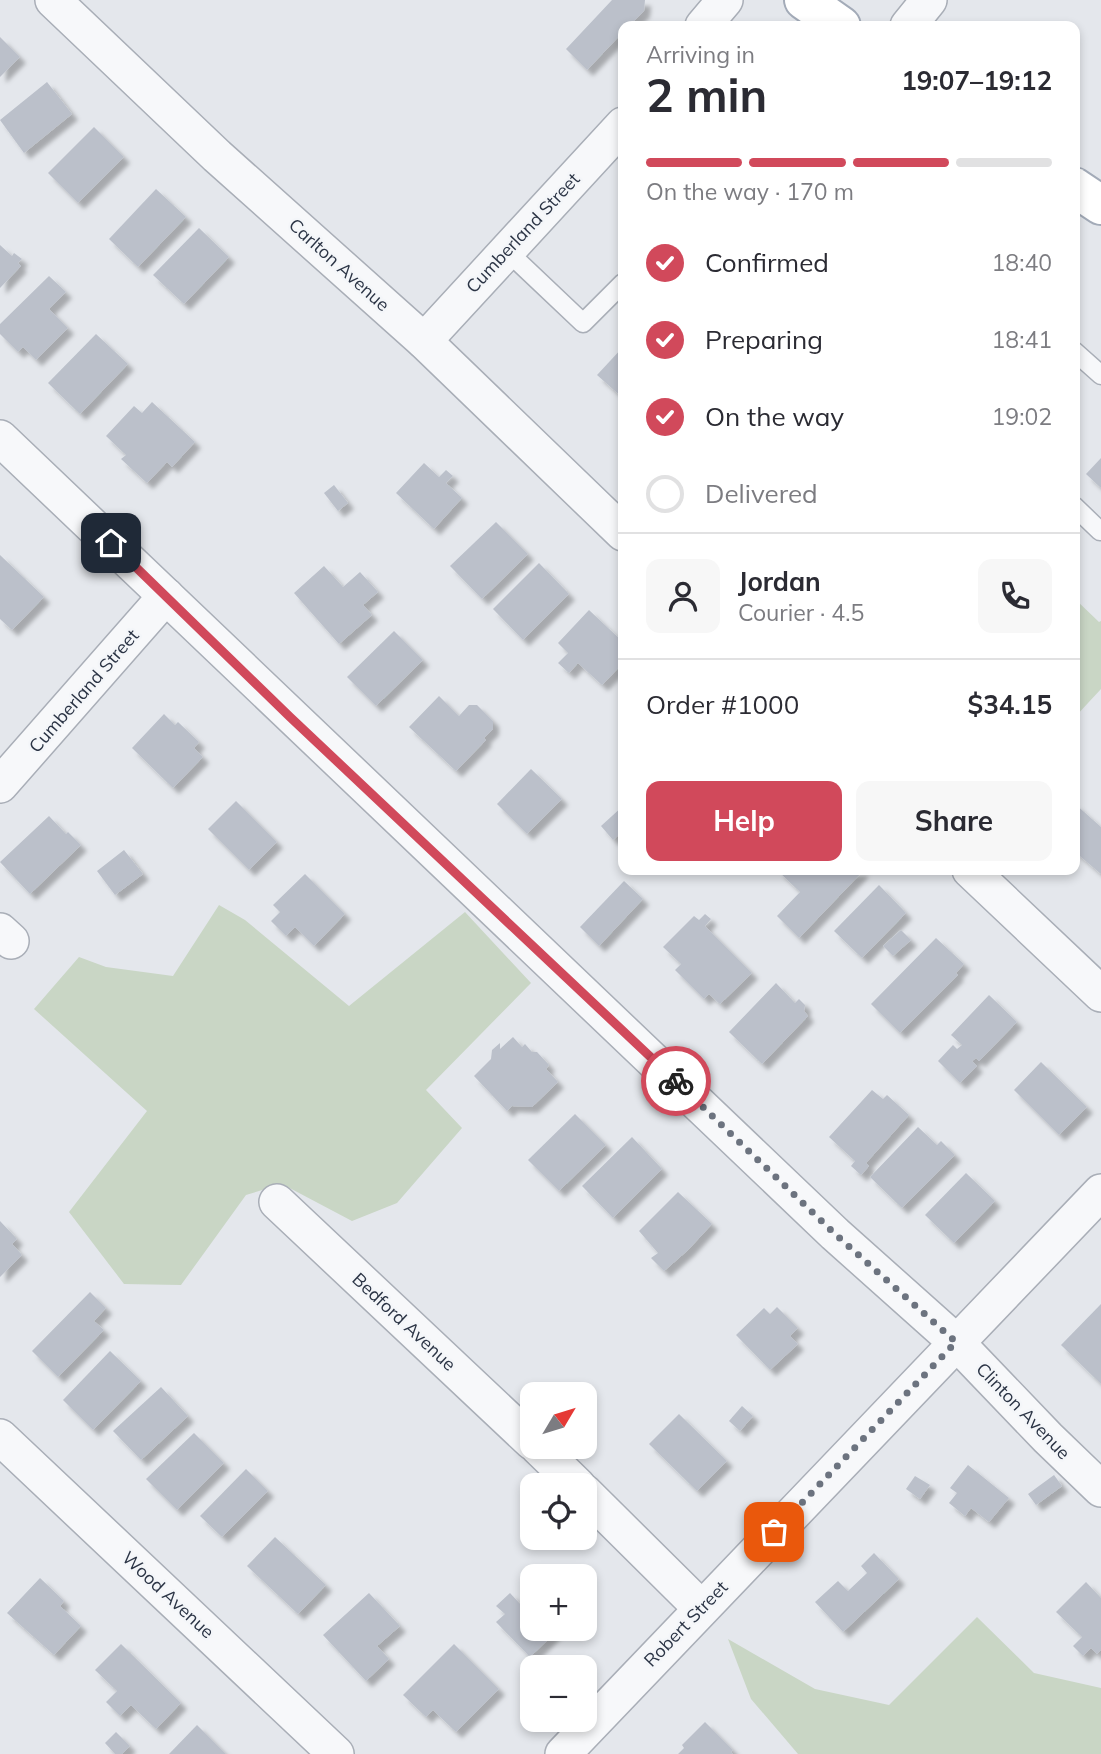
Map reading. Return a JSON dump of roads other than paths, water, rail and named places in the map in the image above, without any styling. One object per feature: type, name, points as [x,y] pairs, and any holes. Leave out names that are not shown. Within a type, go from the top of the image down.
[{"type":"main road","points":[[804,0],[834,21]]},
{"type":"main road","points":[[1080,191],[1101,205]]},
{"type":"street","name":"Carlton Avenue","points":[[53,0],[217,156],[424,341],[618,528]]},
{"type":"street","points":[[707,21],[725,0]]},
{"type":"street","points":[[912,21],[929,0]]},
{"type":"street","name":"Cumberland Street","points":[[424,341],[618,130]]},
{"type":"street","name":"Clinton Avenue","points":[[0,439],[835,1234],[956,1342],[1101,1489]]},
{"type":"street","name":"Cumberland Street","points":[[0,785],[166,596]]},
{"type":"street","points":[[975,875],[1101,994]]},
{"type":"street","name":"Robert Street","points":[[562,1754],[1101,1192]]},
{"type":"street","name":"Bedford Avenue","points":[[277,1202],[520,1431]]},
{"type":"street","name":"Wood Avenue","points":[[0,1437],[336,1754]]},
{"type":"street","points":[[551,1460],[565,1473]]},
{"type":"street","points":[[597,1505],[701,1608]]},
{"type":"lane","points":[[507,251],[583,323],[618,288]]},
{"type":"lane","points":[[1080,356],[1101,375]]},
{"type":"lane","points":[[1080,512],[1100,531]]}]
